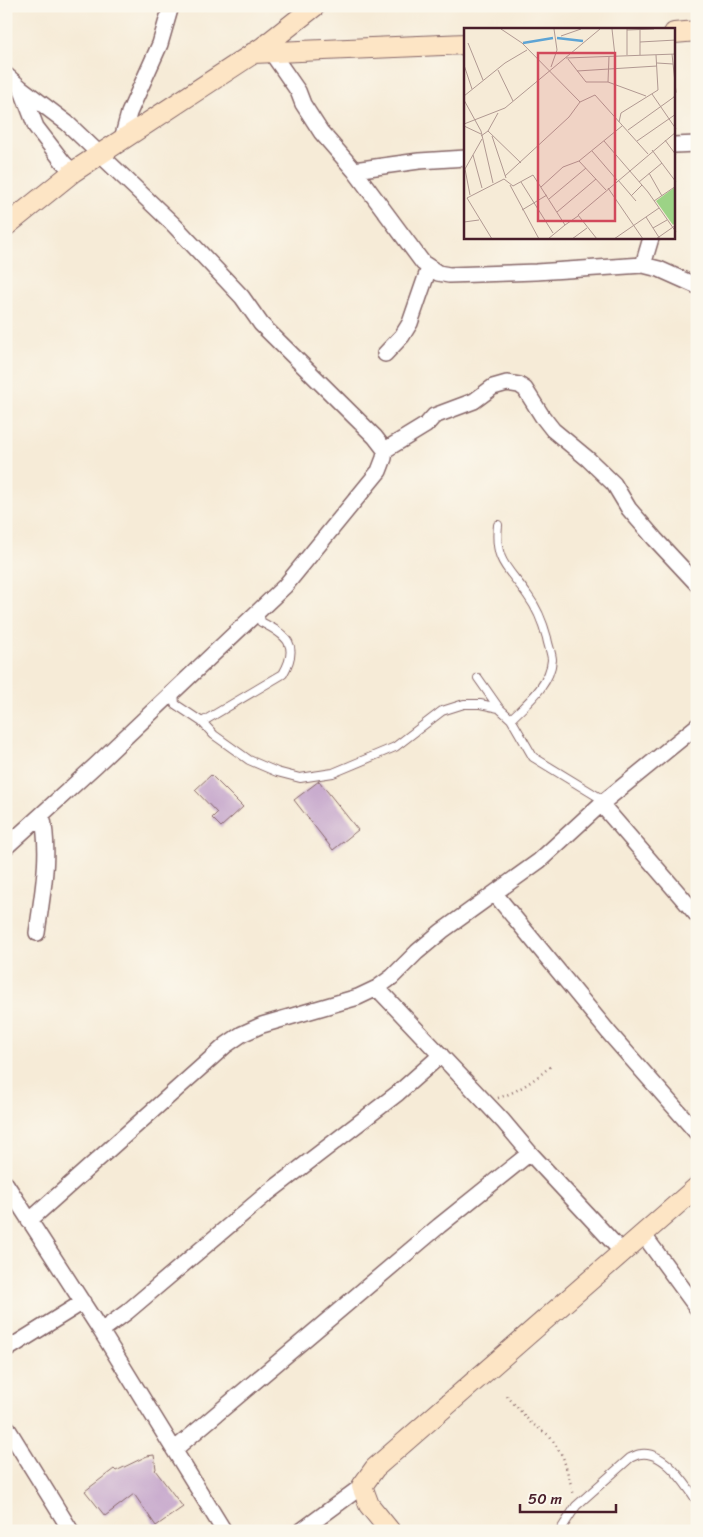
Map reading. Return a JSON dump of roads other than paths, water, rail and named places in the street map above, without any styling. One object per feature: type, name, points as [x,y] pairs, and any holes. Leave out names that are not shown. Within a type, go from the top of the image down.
[{"type":"street","points":[[122,139],[129,113],[160,44],[171,6]]},
{"type":"street","points":[[6,226],[73,172],[122,139],[262,53],[315,6]]},
{"type":"street","points":[[676,33],[697,31]]},
{"type":"street","points":[[262,53],[464,44]]},
{"type":"street","points":[[262,53],[298,91],[303,104],[321,132],[354,170],[423,263],[438,273],[449,275],[536,272],[643,264],[697,286]]},
{"type":"street","points":[[6,75],[20,88],[62,118],[173,224],[242,297],[261,324],[375,437],[385,450]]},
{"type":"street","points":[[20,88],[36,127],[57,155],[73,172]]},
{"type":"street","points":[[676,145],[697,144]]},
{"type":"street","points":[[354,170],[419,161],[464,158]]},
{"type":"street","points":[[643,264],[651,239]]},
{"type":"street","points":[[385,354],[402,336],[410,323],[429,268]]},
{"type":"street","points":[[6,847],[174,692],[285,586],[366,488],[382,465],[385,450],[426,425],[441,412],[474,401],[493,387],[507,383],[519,385],[525,389],[553,430],[614,484],[629,509],[654,539],[697,584]]},
{"type":"street","points":[[30,1221],[226,1045],[242,1034],[262,1025],[358,997],[377,988],[392,977],[442,931],[539,861],[603,803],[697,726]]},
{"type":"street","points":[[603,803],[697,915]]},
{"type":"street","points":[[37,934],[46,852],[46,831],[42,815]]},
{"type":"street","points":[[495,894],[610,1034],[697,1133]]},
{"type":"street","points":[[377,988],[503,1121],[530,1153],[622,1252]]},
{"type":"street","points":[[101,1331],[127,1312],[264,1196],[398,1093],[441,1055]]},
{"type":"street","points":[[174,1450],[439,1226],[530,1153]]},
{"type":"street","points":[[6,1184],[101,1331],[224,1531]]},
{"type":"street","points":[[301,1531],[362,1486],[375,1468],[697,1187]]},
{"type":"street","points":[[643,1234],[697,1308]]},
{"type":"street","points":[[6,1350],[82,1302]]},
{"type":"street","points":[[6,1426],[71,1531]]},
{"type":"street","points":[[362,1486],[369,1505],[390,1531]]},
{"type":"lane","points":[[498,525],[496,540],[500,558],[529,596],[542,621],[552,659],[548,678],[534,696],[511,719]]},
{"type":"lane","points":[[202,722],[283,674],[290,662],[292,652],[287,640],[281,632],[261,622],[259,612]]},
{"type":"lane","points":[[478,678],[499,708],[511,719],[533,757],[603,803]]},
{"type":"lane","points":[[174,692],[176,704],[202,722],[214,735],[249,760],[277,772],[300,778],[332,773],[394,747],[442,711],[464,704],[480,704],[499,708]]},
{"type":"lane","points":[[560,1531],[576,1506],[630,1458],[640,1454],[651,1454],[672,1467],[697,1501]]}]
